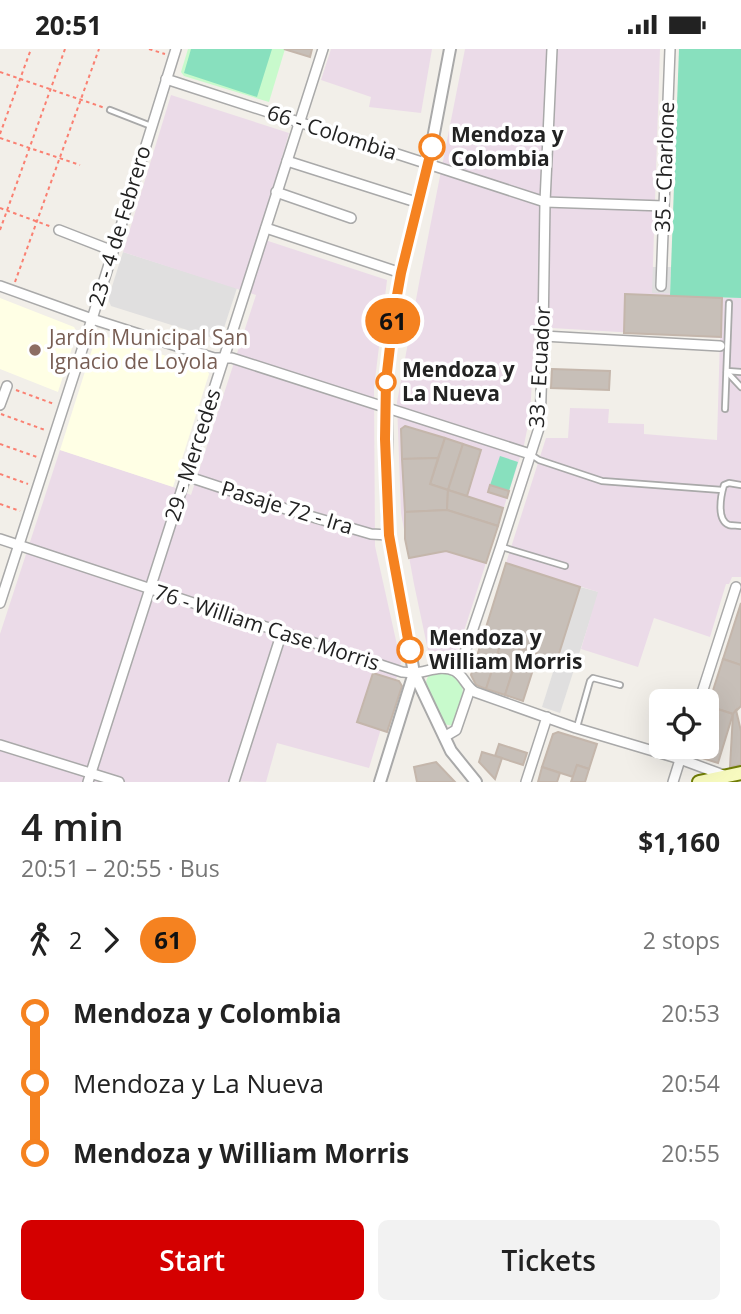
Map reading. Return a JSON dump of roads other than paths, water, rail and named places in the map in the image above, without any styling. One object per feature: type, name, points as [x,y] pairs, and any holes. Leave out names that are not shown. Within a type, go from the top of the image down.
[{"type":"main road","points":[[699,782],[741,773]]},
{"type":"street","name":"29 - Mercedes","points":[[90,778],[323,49]]},
{"type":"street","points":[[450,49],[428,165],[401,273],[388,359],[385,406],[389,535],[414,673],[455,758],[476,782]]},
{"type":"street","name":"33 - Ecuador","points":[[458,673],[540,425],[545,202],[552,49]]},
{"type":"street","name":"35 - Charlone","points":[[661,286],[670,49]]},
{"type":"street","name":"23 - 4 de Febrero","points":[[0,603],[174,53]]},
{"type":"street","name":"66 - Colombia","points":[[166,79],[545,202],[664,206]]},
{"type":"street","points":[[286,161],[419,204]]},
{"type":"street","points":[[276,193],[351,218]]},
{"type":"street","points":[[266,228],[401,273]]},
{"type":"street","points":[[59,230],[113,251]]},
{"type":"street","points":[[0,286],[214,358],[232,358],[530,454]]},
{"type":"street","points":[[543,336],[724,347]]},
{"type":"street","points":[[0,405],[7,386]]},
{"type":"street","name":"Pasaje 72 - Ira","points":[[187,476],[371,534],[389,535]]},
{"type":"street","name":"76 - William Case Morris","points":[[0,539],[402,672],[414,673],[442,667],[458,673]]},
{"type":"street","points":[[703,689],[736,587]]},
{"type":"street","points":[[234,782],[282,632]]},
{"type":"street","points":[[380,782],[414,673]]},
{"type":"street","points":[[458,673],[470,689],[576,728],[649,750]]},
{"type":"street","points":[[444,737],[456,730],[470,689]]},
{"type":"street","points":[[526,782],[547,717]]},
{"type":"street","points":[[0,744],[90,778],[119,782]]},
{"type":"street","points":[[673,782],[680,759],[727,776]]},
{"type":"lane","points":[[110,110],[151,126]]},
{"type":"lane","points":[[725,409],[724,347],[729,303]]},
{"type":"lane","points":[[726,371],[741,372]]},
{"type":"lane","points":[[726,371],[741,387]]},
{"type":"lane","points":[[530,454],[539,460],[602,481],[722,490]]},
{"type":"lane","points":[[741,485],[724,485],[721,516],[728,525],[741,526]]},
{"type":"lane","points":[[501,546],[565,566]]},
{"type":"lane","points":[[576,728],[593,678],[620,685]]},
{"type":"place","name":"Mendoza y Colombia","points":[[432,147]]},
{"type":"place","name":"Jardín Municipal San Ignacio de Loyola","points":[[35,350]]},
{"type":"place","name":"Mendoza y La Nueva","points":[[386,382]]},
{"type":"place","name":"Mendoza y William Morris","points":[[410,650]]}]
